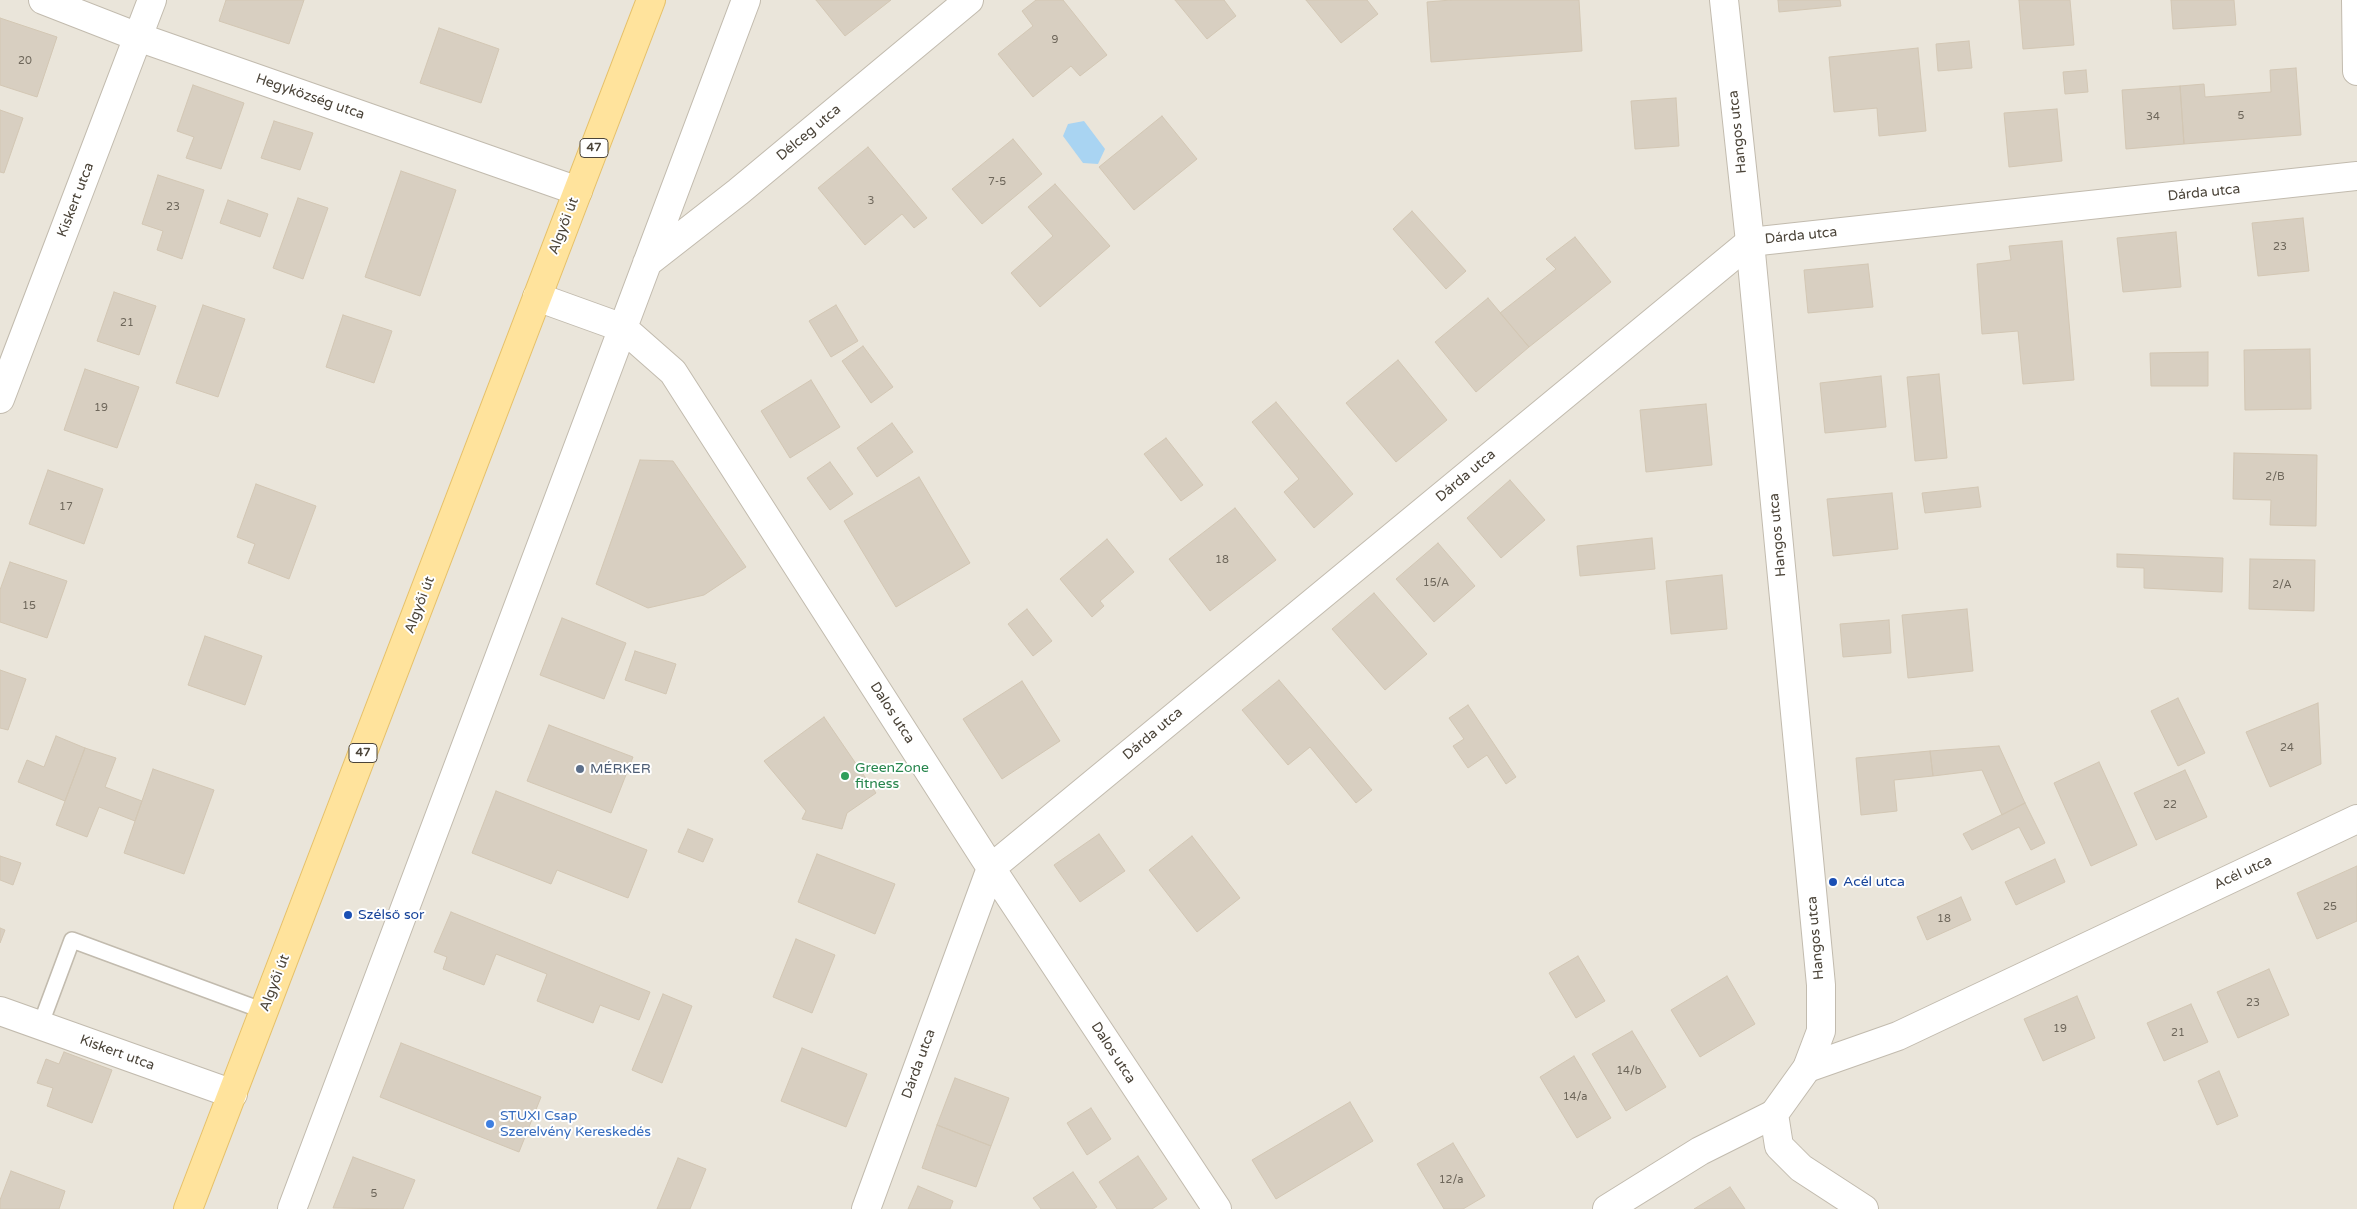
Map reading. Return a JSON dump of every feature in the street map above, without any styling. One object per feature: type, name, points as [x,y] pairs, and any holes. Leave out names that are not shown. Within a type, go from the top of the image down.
[{"type":"main road","name":"Algyői út","points":[[188,1209],[651,0]]},
{"type":"street","name":"Hegyközség utca","points":[[42,0],[138,37],[578,192]]},
{"type":"street","name":"Kiskert utca","points":[[0,400],[152,0]]},
{"type":"street","points":[[292,1209],[746,0]]},
{"type":"street","name":"Délceg utca","points":[[646,264],[738,192],[969,0]]},
{"type":"street","name":"Hangos utca","points":[[1724,0],[1750,242],[1820,985],[1821,1031],[1807,1068]]},
{"type":"street","points":[[2356,0],[2357,71]]},
{"type":"street","name":"Dárda utca","points":[[866,1209],[991,868],[1750,242],[2357,176]]},
{"type":"street","points":[[538,297],[623,328]]},
{"type":"street","name":"Dalos utca","points":[[623,328],[673,372],[991,868],[1217,1209]]},
{"type":"street","name":"Acél utca","points":[[1807,1068],[1898,1036],[2357,819]]},
{"type":"street","name":"Kiskert utca","points":[[0,1011],[233,1094]]},
{"type":"street","points":[[1607,1209],[1700,1151],[1774,1114],[1807,1068]]},
{"type":"street","points":[[1774,1114],[1779,1146],[1801,1168],[1864,1209]]},
{"type":"lane","points":[[40,1026],[72,940],[264,1011]]},
{"type":"shaded area","points":[[0,0],[2357,0],[2357,1209],[0,1209]]},
{"type":"water","points":[[1084,121],[1105,149],[1098,164],[1083,163],[1063,136],[1068,124]]},
{"type":"building","points":[[226,0],[304,0],[289,44],[219,21]]},
{"type":"building","points":[[816,0],[891,0],[845,36]]},
{"type":"building","points":[[1036,0],[1063,0],[1107,55],[1080,76],[1071,66],[1033,97],[998,54],[1033,26],[1022,11]]},
{"type":"building","points":[[1175,0],[1224,0],[1236,16],[1207,39]]},
{"type":"building","points":[[1306,0],[1367,0],[1378,14],[1341,43]]},
{"type":"building","points":[[1451,0],[1579,0],[1582,51],[1431,62],[1427,2]]},
{"type":"building","points":[[1778,0],[1840,0],[1841,6],[1779,12]]},
{"type":"building","points":[[2019,0],[2070,0],[2074,45],[2023,49]]},
{"type":"building","points":[[2171,0],[2234,0],[2236,25],[2173,29]]},
{"type":"building","points":[[0,18],[57,37],[37,97],[0,85]]},
{"type":"building","points":[[439,28],[499,49],[481,103],[420,83]]},
{"type":"building","points":[[1969,41],[1972,68],[1938,71],[1936,44]]},
{"type":"building","points":[[1918,48],[1926,131],[1879,136],[1877,108],[1834,112],[1829,57]]},
{"type":"building","points":[[2296,68],[2301,135],[2184,144],[2180,86],[2204,84],[2205,97],[2271,92],[2270,70]]},
{"type":"building","points":[[2086,70],[2088,92],[2065,94],[2063,72]]},
{"type":"building","points":[[193,85],[244,103],[221,169],[186,158],[194,137],[177,131]]},
{"type":"building","points":[[2180,86],[2184,144],[2126,149],[2122,90]]},
{"type":"building","points":[[1676,98],[1679,146],[1635,149],[1631,101]]},
{"type":"building","points":[[2057,109],[2062,161],[2009,167],[2004,113]]},
{"type":"building","points":[[0,110],[23,118],[4,173],[0,172]]},
{"type":"building","points":[[1162,116],[1197,159],[1134,210],[1099,167]]},
{"type":"building","points":[[274,121],[313,133],[300,170],[261,158]]},
{"type":"building","points":[[1013,139],[1042,174],[982,224],[952,189]]},
{"type":"building","points":[[868,147],[927,218],[914,228],[902,214],[865,245],[818,188]]},
{"type":"building","points":[[401,171],[456,190],[420,296],[365,277]]},
{"type":"building","points":[[158,175],[204,190],[182,259],[157,250],[163,231],[142,224]]},
{"type":"building","points":[[1055,184],[1110,246],[1040,307],[1011,273],[1053,236],[1028,207]]},
{"type":"building","points":[[298,198],[328,208],[303,279],[273,268]]},
{"type":"building","points":[[228,200],[268,214],[260,237],[220,223]]},
{"type":"building","points":[[1412,211],[1466,271],[1446,289],[1393,229]]},
{"type":"building","points":[[2303,218],[2309,271],[2258,276],[2252,223]]},
{"type":"building","points":[[2176,232],[2181,287],[2123,292],[2117,238]]},
{"type":"building","points":[[1575,237],[1611,282],[1529,347],[1500,313],[1556,269],[1546,259]]},
{"type":"building","points":[[2062,241],[2074,380],[2023,384],[2018,331],[1982,334],[1977,264],[2011,260],[2009,246]]},
{"type":"building","points":[[1868,264],[1873,307],[1808,313],[1804,270]]},
{"type":"building","points":[[114,292],[156,306],[139,355],[97,341]]},
{"type":"building","points":[[1488,298],[1529,347],[1476,392],[1435,342]]},
{"type":"building","points":[[203,305],[245,319],[218,397],[176,383]]},
{"type":"building","points":[[836,305],[858,341],[831,357],[809,321]]},
{"type":"building","points":[[343,315],[392,331],[374,383],[326,367]]},
{"type":"building","points":[[863,346],[893,387],[871,403],[842,361]]},
{"type":"building","points":[[2310,349],[2311,409],[2245,410],[2244,350]]},
{"type":"building","points":[[2208,352],[2208,386],[2151,386],[2150,353]]},
{"type":"building","points":[[1398,360],[1447,420],[1396,462],[1346,403]]},
{"type":"building","points":[[85,369],[139,387],[117,448],[64,430]]},
{"type":"building","points":[[1939,374],[1947,458],[1915,461],[1907,377]]},
{"type":"building","points":[[1881,376],[1886,427],[1825,433],[1820,383]]},
{"type":"building","points":[[811,380],[840,427],[790,458],[761,411]]},
{"type":"building","points":[[1276,402],[1353,494],[1314,528],[1284,492],[1299,479],[1252,422]]},
{"type":"building","points":[[1706,404],[1712,465],[1646,472],[1640,410]]},
{"type":"building","points":[[892,423],[913,452],[877,477],[857,448]]},
{"type":"building","points":[[1166,438],[1203,485],[1181,501],[1144,454]]},
{"type":"building","points":[[2234,453],[2317,455],[2316,526],[2270,525],[2271,500],[2233,499]]},
{"type":"building","points":[[640,460],[673,461],[746,567],[704,595],[648,608],[596,584]]},
{"type":"building","points":[[830,462],[853,494],[830,510],[807,478]]},
{"type":"building","points":[[48,470],[103,489],[84,544],[29,524]]},
{"type":"building","points":[[919,477],[970,563],[896,607],[844,521]]},
{"type":"building","points":[[1510,480],[1545,520],[1501,558],[1467,518]]},
{"type":"building","points":[[256,484],[316,506],[289,579],[248,563],[255,544],[237,537]]},
{"type":"building","points":[[1978,487],[1981,507],[1925,513],[1922,493]]},
{"type":"building","points":[[1892,493],[1898,549],[1833,556],[1827,499]]},
{"type":"building","points":[[1235,508],[1276,560],[1210,611],[1169,559]]},
{"type":"building","points":[[1652,538],[1655,569],[1580,576],[1577,546]]},
{"type":"building","points":[[1107,539],[1134,572],[1100,601],[1104,606],[1092,617],[1060,579]]},
{"type":"building","points":[[1438,543],[1475,586],[1434,622],[1396,579]]},
{"type":"building","points":[[2117,554],[2223,558],[2222,592],[2144,588],[2144,568],[2117,567]]},
{"type":"building","points":[[2250,559],[2315,560],[2314,611],[2249,609]]},
{"type":"building","points":[[10,562],[67,581],[47,638],[0,622],[0,590]]},
{"type":"building","points":[[1722,575],[1727,629],[1671,634],[1666,581]]},
{"type":"building","points":[[1374,593],[1427,654],[1385,690],[1332,629]]},
{"type":"building","points":[[1027,609],[1052,641],[1033,656],[1008,624]]},
{"type":"building","points":[[1967,609],[1973,671],[1908,678],[1902,615]]},
{"type":"building","points":[[562,618],[626,643],[604,699],[540,675]]},
{"type":"building","points":[[1889,620],[1891,653],[1843,657],[1840,624]]},
{"type":"building","points":[[205,636],[262,656],[245,705],[188,685]]},
{"type":"building","points":[[635,651],[676,664],[666,694],[625,680]]},
{"type":"building","points":[[0,670],[26,679],[8,730],[0,728]]},
{"type":"building","points":[[1279,680],[1372,790],[1356,803],[1310,747],[1288,765],[1242,710]]},
{"type":"building","points":[[1022,681],[1060,741],[1002,779],[963,719]]},
{"type":"building","points":[[2178,698],[2205,753],[2178,766],[2151,711]]},
{"type":"building","points":[[2318,703],[2321,764],[2270,787],[2246,732]]},
{"type":"building","points":[[1468,705],[1516,777],[1506,784],[1487,755],[1468,768],[1453,746],[1464,739],[1449,718]]},
{"type":"building","points":[[824,717],[876,793],[847,813],[842,829],[802,819],[806,811],[764,761]]},
{"type":"building","name":"MÉRKER","points":[[549,725],[633,757],[611,813],[527,781]]},
{"type":"building","points":[[56,736],[85,748],[65,801],[18,782],[27,760],[44,767]]},
{"type":"building","points":[[1999,746],[2025,803],[2002,815],[1982,770],[1933,776],[1930,751]]},
{"type":"building","points":[[85,748],[116,758],[105,787],[142,801],[135,821],[99,807],[87,837],[56,825]]},
{"type":"building","points":[[1930,751],[1933,776],[1894,780],[1897,811],[1861,815],[1856,758]]},
{"type":"building","points":[[2099,762],[2137,845],[2091,866],[2054,783]]},
{"type":"building","points":[[153,769],[214,790],[184,874],[124,853]]},
{"type":"building","points":[[2185,770],[2207,817],[2156,840],[2134,793]]},
{"type":"building","points":[[496,791],[647,850],[628,898],[557,870],[551,884],[472,853]]},
{"type":"building","points":[[2025,803],[2045,843],[2031,850],[2019,827],[1972,850],[1963,834]]},
{"type":"building","points":[[688,829],[713,839],[703,862],[678,852]]},
{"type":"building","points":[[1099,834],[1125,871],[1080,902],[1054,865]]},
{"type":"building","points":[[1192,836],[1240,898],[1197,932],[1149,870]]},
{"type":"building","points":[[817,854],[895,884],[875,934],[798,902]]},
{"type":"building","points":[[0,856],[21,863],[13,885],[0,880]]},
{"type":"building","points":[[2055,859],[2065,882],[2016,905],[2005,882]]},
{"type":"building","points":[[2357,866],[2357,921],[2317,939],[2297,893]]},
{"type":"building","points":[[1961,897],[1971,920],[1927,940],[1917,917]]},
{"type":"building","points":[[451,912],[650,992],[639,1020],[600,1005],[593,1023],[537,1001],[547,974],[496,954],[484,985],[443,969],[447,957],[434,952]]},
{"type":"building","points":[[0,928],[5,930],[0,943]]},
{"type":"building","points":[[796,939],[835,955],[812,1013],[773,997]]},
{"type":"building","points":[[1578,956],[1605,1001],[1576,1018],[1549,973]]},
{"type":"building","points":[[2269,969],[2289,1015],[2238,1038],[2217,992]]},
{"type":"building","points":[[1727,976],[1755,1024],[1700,1057],[1671,1010]]},
{"type":"building","points":[[663,994],[692,1006],[662,1083],[632,1070]]},
{"type":"building","points":[[2077,996],[2095,1038],[2043,1061],[2024,1019]]},
{"type":"building","points":[[2191,1004],[2208,1042],[2164,1061],[2147,1023]]},
{"type":"building","points":[[1632,1031],[1666,1087],[1626,1111],[1592,1054]]},
{"type":"building","name":"STUXI Csap Szerelvény Kereskedés","points":[[401,1043],[541,1097],[519,1152],[380,1097]]},
{"type":"building","points":[[802,1048],[867,1074],[846,1127],[781,1101]]},
{"type":"building","points":[[64,1052],[112,1070],[92,1123],[47,1106],[53,1088],[37,1083],[46,1059],[59,1064]]},
{"type":"building","points":[[1574,1056],[1611,1118],[1577,1138],[1540,1077]]},
{"type":"building","points":[[2219,1071],[2238,1116],[2217,1125],[2198,1081]]},
{"type":"building","points":[[955,1078],[1009,1098],[991,1146],[937,1125]]},
{"type":"building","points":[[1350,1102],[1373,1141],[1276,1199],[1252,1160]]},
{"type":"building","points":[[1091,1108],[1111,1139],[1087,1155],[1067,1123]]},
{"type":"building","points":[[937,1125],[991,1146],[976,1187],[922,1168]]},
{"type":"building","points":[[1453,1143],[1485,1196],[1463,1209],[1444,1209],[1417,1164]]},
{"type":"building","points":[[1138,1156],[1167,1199],[1152,1209],[1117,1209],[1099,1182]]},
{"type":"building","points":[[353,1157],[415,1180],[403,1209],[333,1208]]},
{"type":"building","points":[[678,1158],[706,1169],[690,1209],[657,1209]]},
{"type":"building","points":[[11,1171],[65,1191],[59,1209],[0,1209],[0,1200]]},
{"type":"building","points":[[1073,1172],[1097,1207],[1094,1209],[1041,1209],[1033,1198]]},
{"type":"building","points":[[918,1186],[953,1201],[950,1209],[908,1209]]},
{"type":"building","points":[[1730,1187],[1745,1209],[1694,1209]]},
{"type":"place","name":"MÉRKER","points":[[580,769]]},
{"type":"place","name":"GreenZone fitness","points":[[845,776]]},
{"type":"place","name":"Acél utca","points":[[1833,882]]},
{"type":"place","name":"Szélső sor","points":[[348,915]]},
{"type":"place","name":"STUXI Csap Szerelvény Kereskedés","points":[[490,1124]]}]
